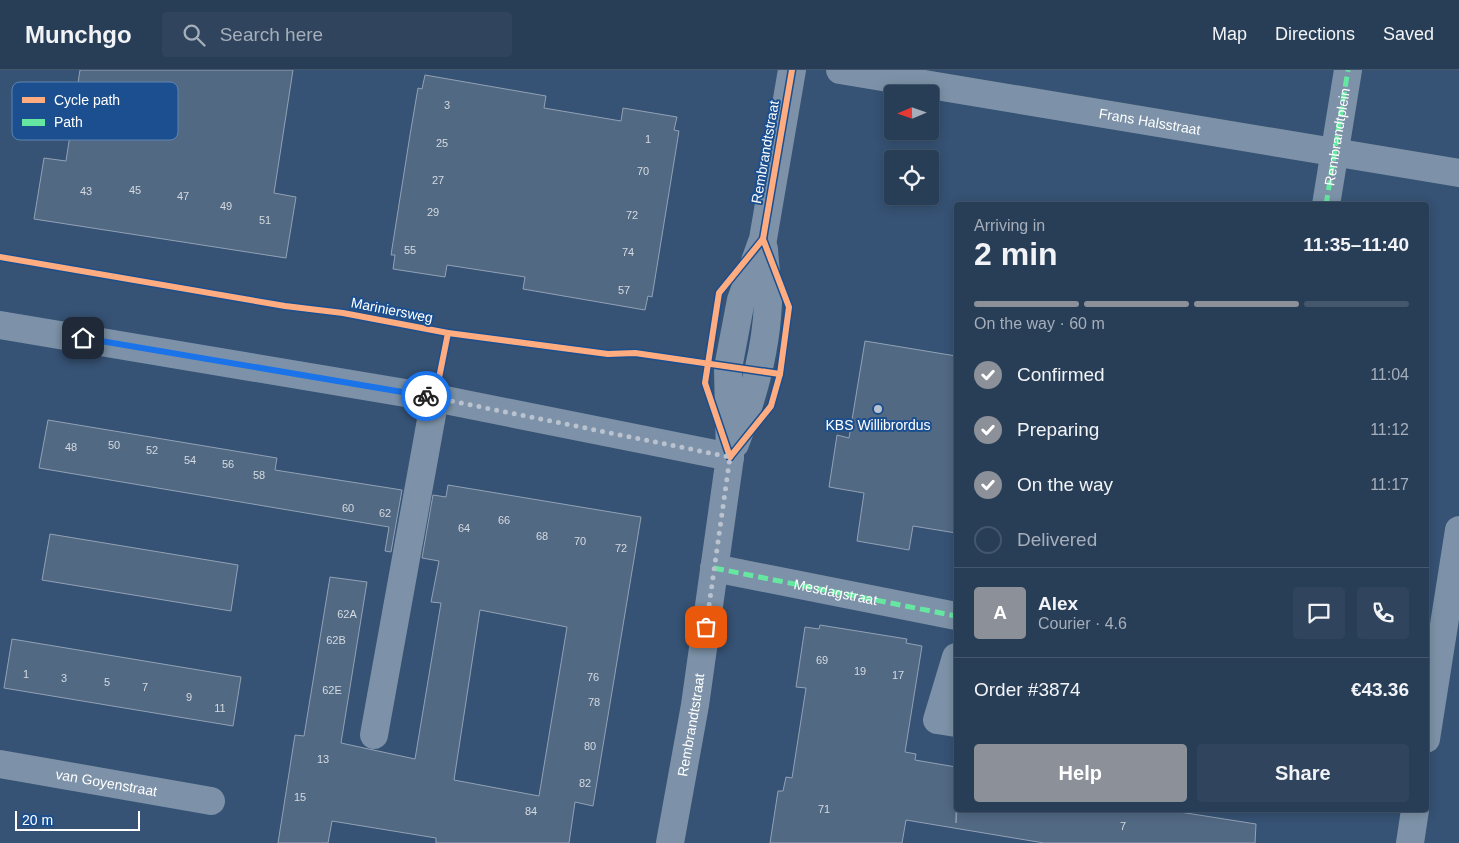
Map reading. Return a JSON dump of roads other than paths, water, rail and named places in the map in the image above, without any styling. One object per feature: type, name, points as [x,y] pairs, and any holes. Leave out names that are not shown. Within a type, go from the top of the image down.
[{"type":"street","name":"Rembrandtstraat","points":[[670,843],[695,705],[730,457],[728,368],[741,300],[764,239],[792,70]]},
{"type":"street","name":"Frans Halsstraat","points":[[840,70],[1459,173]]},
{"type":"street","name":"Rembrandtplein","points":[[1327,202],[1348,70]]},
{"type":"street","points":[[0,325],[435,398],[730,457]]},
{"type":"street","points":[[374,735],[435,398]]},
{"type":"street","points":[[1429,722],[1455,576],[1459,530]]},
{"type":"street","name":"Mesdagstraat","points":[[714,568],[954,616]]},
{"type":"street","points":[[954,665],[937,720],[954,723]]},
{"type":"street","name":"van Goyenstraat","points":[[0,764],[211,801]]},
{"type":"street","points":[[1410,843],[1415,812]]},
{"type":"place","name":"KBS Willibrordus","points":[[878,409]]}]
